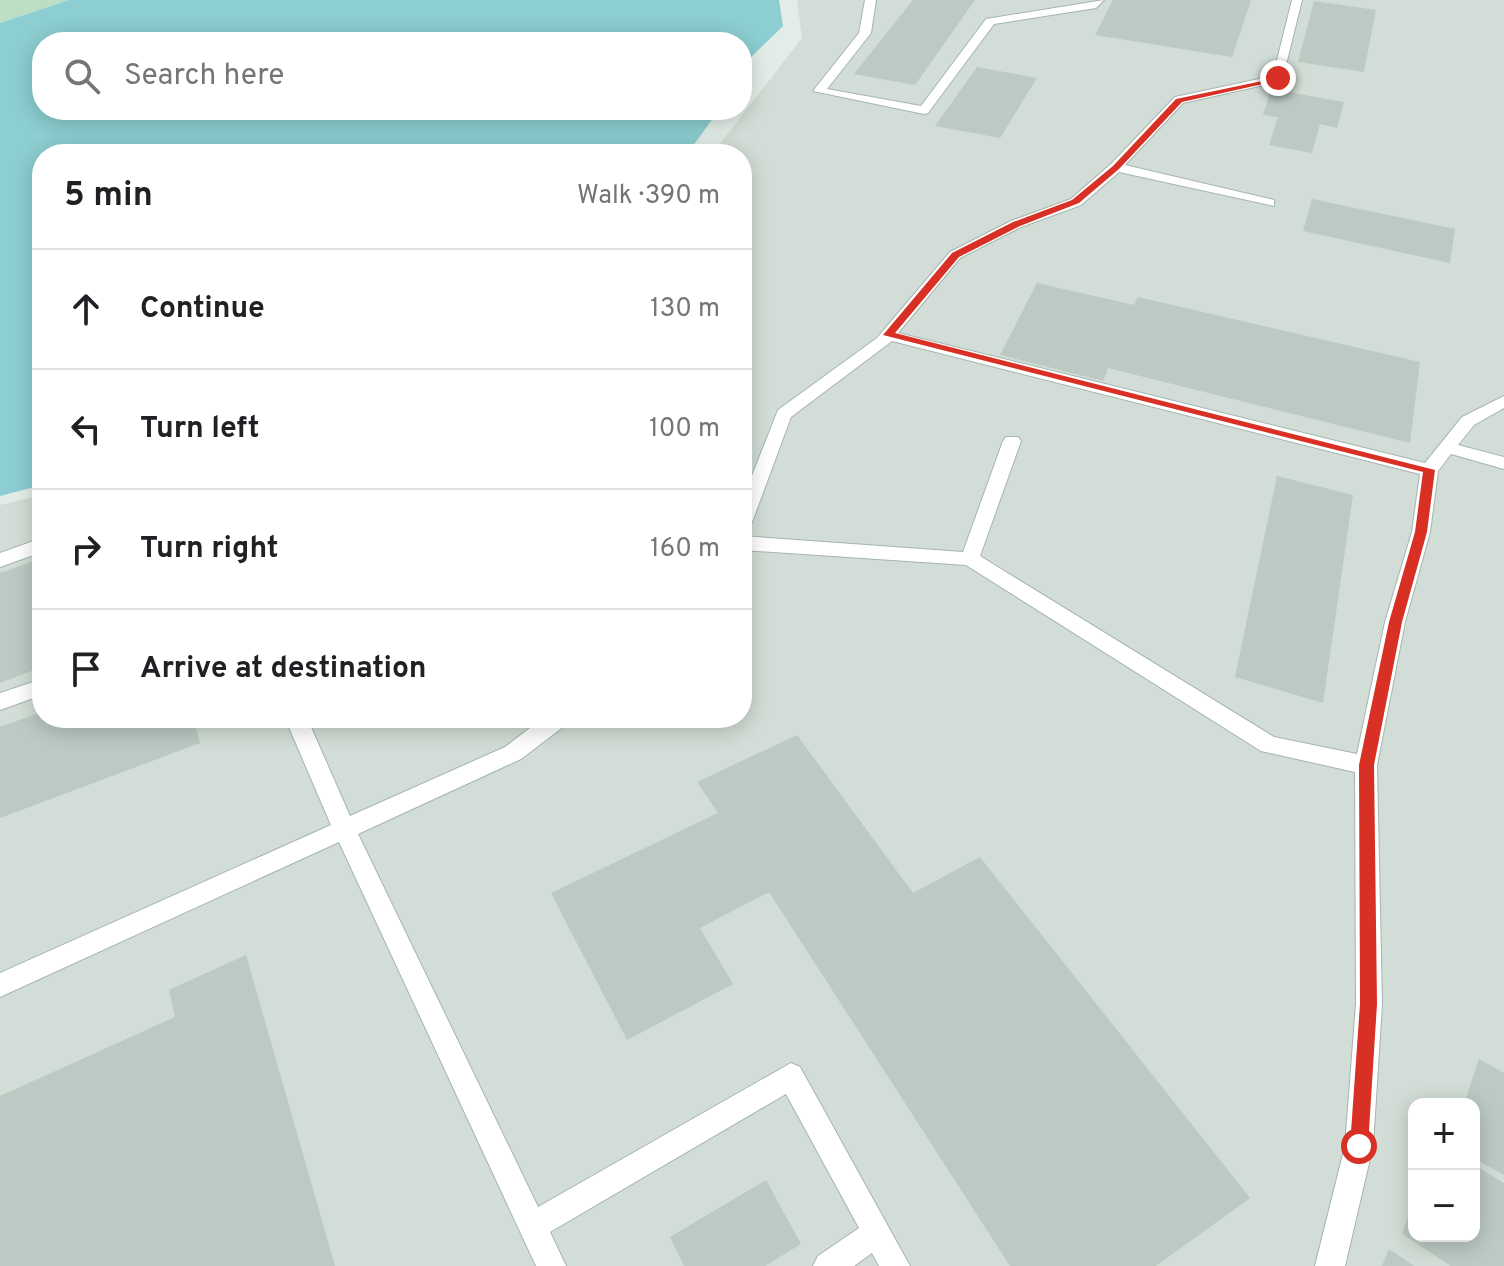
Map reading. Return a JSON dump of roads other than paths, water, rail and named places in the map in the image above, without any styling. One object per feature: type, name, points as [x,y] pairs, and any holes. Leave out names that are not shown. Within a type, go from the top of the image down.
[{"type":"lane","points":[[871,0],[865,33],[819,91],[924,110],[990,21],[1096,5],[1099,0]]},
{"type":"lane","points":[[752,499],[784,414],[888,335],[955,255],[1016,224],[1076,202],[1116,167],[1179,100],[1278,78],[1297,0]]},
{"type":"lane","points":[[1116,167],[1269,203]]},
{"type":"lane","points":[[888,335],[1429,470]]},
{"type":"lane","points":[[1330,1266],[1360,1130],[1369,1004],[1366,765],[1395,622],[1421,532],[1429,470],[1468,421],[1504,401]]},
{"type":"lane","points":[[970,559],[1012,441]]},
{"type":"lane","points":[[1446,447],[1504,463]]},
{"type":"lane","points":[[752,544],[970,559],[1269,745],[1366,765]]},
{"type":"lane","points":[[0,560],[32,549]]},
{"type":"lane","points":[[0,702],[32,691]]},
{"type":"lane","points":[[300,728],[345,830],[551,1266]]},
{"type":"lane","points":[[0,985],[513,753],[546,728]]},
{"type":"lane","points":[[532,1227],[791,1076],[895,1266]]},
{"type":"lane","points":[[828,1266],[877,1233]]},
{"type":"water","points":[[69,0],[779,0],[783,26],[752,56],[752,32],[32,32],[32,120],[712,120],[694,144],[32,144],[32,488],[0,496],[0,23]]}]
